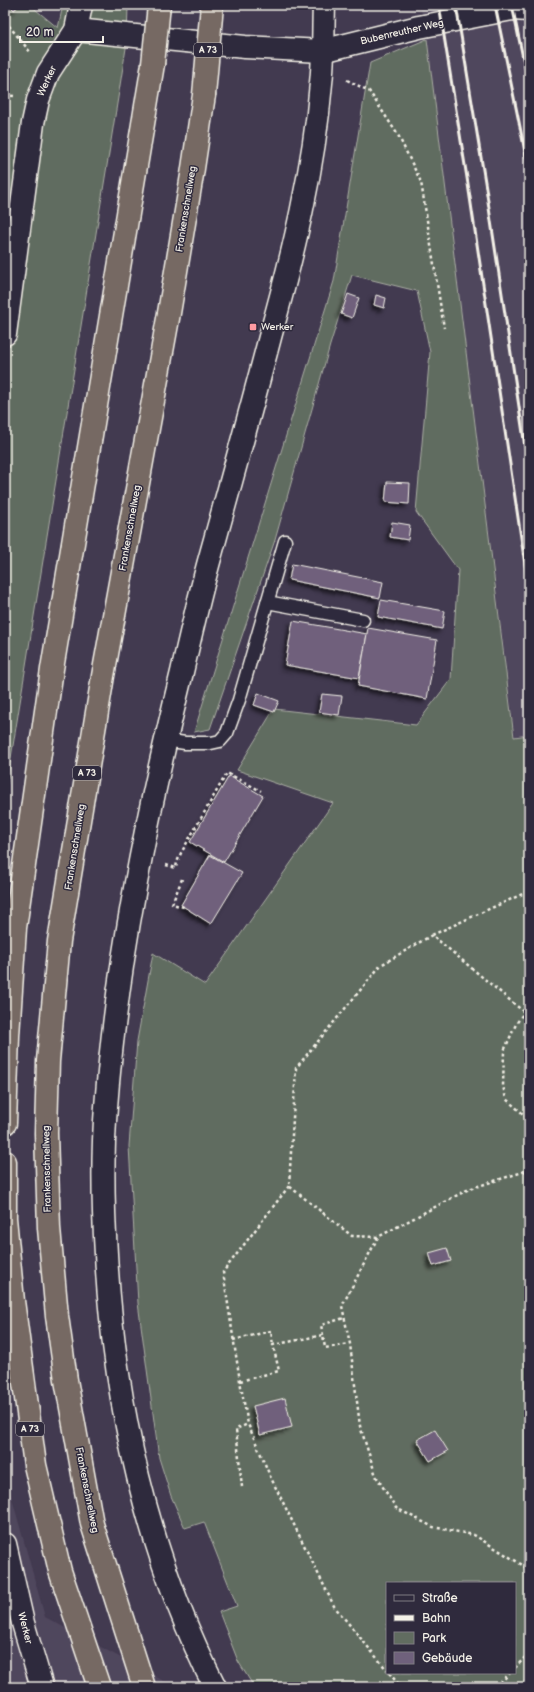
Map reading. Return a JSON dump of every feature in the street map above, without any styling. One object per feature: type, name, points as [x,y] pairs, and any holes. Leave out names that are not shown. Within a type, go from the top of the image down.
[{"type":"highway","points":[[5,1123],[8,1036],[15,928],[52,669],[153,64],[159,5]]},
{"type":"highway","name":"Frankenschnellweg","points":[[144,1687],[92,1524],[66,1380],[57,1316],[49,1228],[46,1133],[48,1061],[59,941],[103,676],[169,313],[192,175],[204,95],[212,5]]},
{"type":"highway","name":"A 73","points":[[5,1162],[6,1218],[13,1301],[35,1465],[60,1571],[99,1687]]},
{"type":"main road","points":[[81,5],[76,30],[245,47],[322,51]]},
{"type":"main road","points":[[215,1687],[184,1621],[167,1576],[152,1530],[126,1428],[109,1307],[103,1204],[106,1108],[116,1014],[134,888],[165,740],[209,561],[290,266],[309,174],[322,82],[324,5]]},
{"type":"main road","name":"Bubenreuther Weg","points":[[322,51],[419,27],[512,9],[529,10]]},
{"type":"main road","name":"Werker","points":[[5,334],[38,100],[48,73],[76,30]]},
{"type":"main road","name":"Werker","points":[[5,1544],[22,1623],[42,1687]]},
{"type":"lane","points":[[165,740],[185,743],[212,743],[220,741],[227,733],[239,700],[284,541]]},
{"type":"lane","points":[[267,602],[363,620]]},
{"type":"path","points":[[5,21],[48,73]]},
{"type":"path","points":[[347,80],[369,91],[398,135],[421,182],[444,328]]},
{"type":"path","points":[[161,864],[176,868],[181,853],[227,773],[261,791]]},
{"type":"path","points":[[182,879],[172,904],[184,907]]},
{"type":"path","points":[[386,1669],[334,1606],[270,1476],[248,1424],[223,1272],[289,1186],[296,1068],[381,965],[432,935],[529,891]]},
{"type":"path","points":[[432,935],[524,1012]]},
{"type":"path","points":[[529,1005],[516,1024],[504,1051],[503,1086],[506,1099],[529,1120]]},
{"type":"path","points":[[289,1186],[352,1236],[378,1237],[469,1189],[529,1170]]},
{"type":"path","points":[[378,1237],[342,1306],[350,1344],[360,1426],[376,1476],[396,1508],[433,1527],[474,1535],[524,1566],[529,1572]]},
{"type":"path","points":[[344,1318],[321,1325],[325,1348],[350,1344]]},
{"type":"path","points":[[233,1340],[271,1331],[279,1371],[240,1381]]},
{"type":"path","points":[[273,1345],[323,1335]]},
{"type":"path","points":[[242,1487],[236,1429],[248,1424]]},
{"type":"path","points":[[516,1667],[529,1652]]},
{"type":"path","points":[[390,1674],[401,1687]]},
{"type":"path","points":[[496,1687],[509,1674]]},
{"type":"shaded area","points":[[420,5],[529,5],[529,735],[515,737],[427,39]]},
{"type":"shaded area","points":[[5,1465],[8,1484],[45,1617],[175,1687],[5,1687]]},
{"type":"green space","points":[[5,5],[30,5],[58,28],[63,5],[128,5],[127,42],[5,795]]},
{"type":"green space","points":[[427,39],[514,737],[529,735],[529,1687],[254,1687],[238,1661],[219,1612],[237,1606],[204,1522],[185,1528],[171,1496],[159,1458],[138,1303],[129,1146],[137,1041],[153,953],[205,985],[333,803],[237,770],[274,709],[416,725],[451,679],[458,570],[416,512],[430,352],[417,291],[352,275],[330,345],[275,540],[210,729],[194,732],[334,281],[370,63]]},
{"type":"building","points":[[9,5],[20,5],[14,10]]},
{"type":"building","points":[[348,294],[359,298],[352,318],[341,314]]},
{"type":"building","points":[[376,295],[386,298],[384,308],[374,305]]},
{"type":"building","points":[[387,482],[410,483],[409,504],[385,502]]},
{"type":"building","points":[[392,522],[410,525],[408,540],[390,537]]},
{"type":"building","points":[[292,564],[383,582],[380,598],[289,580]]},
{"type":"building","points":[[381,600],[445,611],[442,629],[378,617]]},
{"type":"building","points":[[293,621],[367,634],[359,678],[285,665]]},
{"type":"building","points":[[368,628],[437,640],[427,699],[358,686]]},
{"type":"building","points":[[258,693],[279,701],[274,712],[254,705]]},
{"type":"building","points":[[322,694],[342,696],[339,715],[319,712]]},
{"type":"building","points":[[229,776],[263,796],[224,862],[190,842]]},
{"type":"building","points":[[210,855],[242,873],[211,924],[181,905]]},
{"type":"building","points":[[447,1248],[451,1261],[433,1266],[429,1253]]},
{"type":"building","points":[[285,1398],[292,1427],[260,1435],[253,1406]]},
{"type":"building","points":[[435,1430],[448,1451],[430,1461],[417,1440]]},
{"type":"railway","points":[[439,5],[468,184],[529,591]]},
{"type":"railway","points":[[456,5],[486,188],[529,473]]},
{"type":"railway","points":[[495,5],[529,171]]},
{"type":"railway","points":[[512,5],[529,87]]},
{"type":"place","name":"Werker","points":[[253,327]]}]
